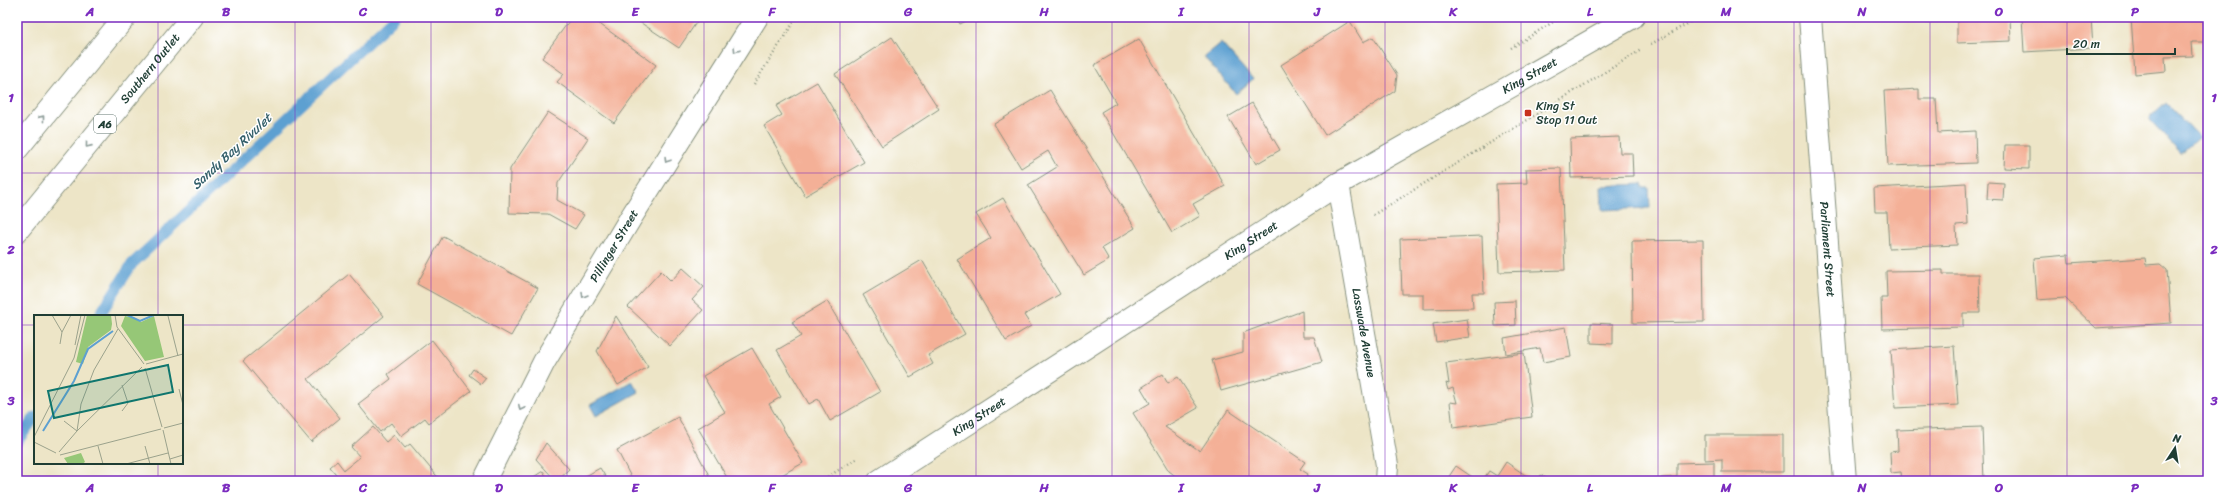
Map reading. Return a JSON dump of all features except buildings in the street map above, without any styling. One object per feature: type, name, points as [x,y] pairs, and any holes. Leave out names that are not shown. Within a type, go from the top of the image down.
[{"type":"main road","points":[[17,149],[125,17]]},
{"type":"main road","name":"Southern Outlet","points":[[17,231],[192,17]]},
{"type":"main road","name":"Pillinger Street","points":[[484,481],[544,362],[630,219],[757,17]]},
{"type":"main road","name":"King Street","points":[[879,481],[1338,184],[1633,17]]},
{"type":"main road","name":"Parliament Street","points":[[1810,17],[1845,481]]},
{"type":"main road","name":"Lasswade Avenue","points":[[1338,184],[1387,465],[1386,481]]},
{"type":"path","points":[[1650,45],[1699,17]]},
{"type":"path","points":[[1346,232],[1643,49]]},
{"type":"water","points":[[1221,43],[1253,79],[1236,94],[1204,57]]},
{"type":"water","points":[[2166,103],[2199,137],[2181,153],[2149,119]]},
{"type":"water","points":[[1642,184],[1643,188],[1649,188],[1650,208],[1602,210],[1601,186]]},
{"type":"water","points":[[632,381],[639,392],[596,416],[590,405]]},
{"type":"waterway","name":"Sandy Bay Rivulet","points":[[100,315],[132,264],[395,17]]},
{"type":"waterway","name":"Sandy Bay Rivulet","points":[[17,442],[34,418]]},
{"type":"place","name":"King St Stop 11 Out","points":[[1528,113]]}]
